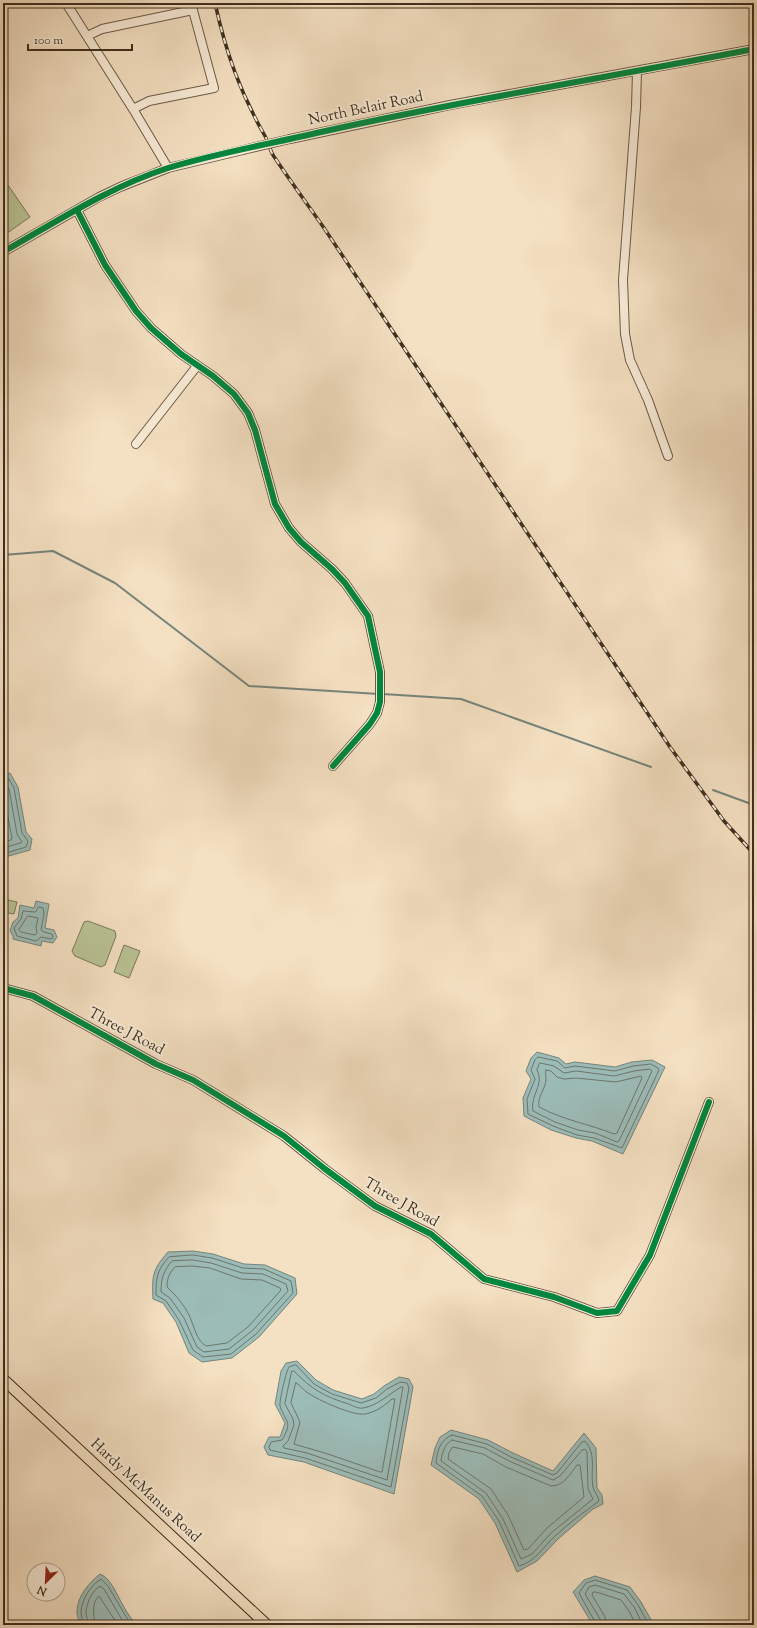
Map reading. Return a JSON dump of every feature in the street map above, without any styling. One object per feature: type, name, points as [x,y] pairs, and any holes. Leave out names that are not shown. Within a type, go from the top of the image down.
[{"type":"main road","name":"Hardy McManus Road","points":[[3,1379],[267,1625]]},
{"type":"street","points":[[66,3],[133,109],[168,168]]},
{"type":"street","points":[[87,36],[102,29],[192,7],[214,88],[149,101],[133,109]]},
{"type":"street","name":"North Belair Road","points":[[3,252],[120,187],[168,168],[406,113],[637,72],[754,49]]},
{"type":"street","points":[[637,72],[636,107],[623,280],[625,334],[630,360],[648,400],[668,456]]},
{"type":"street","points":[[77,210],[105,265],[136,311],[151,328],[234,394],[248,413],[255,430],[275,504],[289,528],[301,542],[332,569],[345,583],[368,616],[380,672],[380,702],[377,713],[370,724],[333,766]]},
{"type":"street","points":[[136,444],[197,366]]},
{"type":"street","name":"Three J Road","points":[[3,988],[33,996],[156,1064],[193,1080],[284,1136],[375,1206],[431,1234],[484,1279],[554,1297],[597,1313],[617,1311],[650,1255],[709,1102]]},
{"type":"green space","points":[[3,178],[30,217],[3,236]]},
{"type":"green space","points":[[3,899],[17,902],[14,914],[3,912]]},
{"type":"green space","points":[[88,921],[115,931],[116,936],[105,965],[101,967],[75,956],[72,951],[84,922]]},
{"type":"green space","points":[[124,945],[140,951],[129,978],[114,972]]},
{"type":"water","points":[[10,773],[18,787],[26,832],[32,839],[30,850],[5,857],[3,861],[3,776]]},
{"type":"water","points":[[36,901],[49,904],[45,928],[54,930],[57,937],[53,943],[42,941],[41,946],[13,939],[10,931],[13,922],[18,918],[20,905],[34,908]]},
{"type":"water","points":[[537,1052],[559,1058],[566,1064],[575,1062],[615,1067],[632,1062],[652,1060],[665,1067],[623,1154],[592,1141],[576,1138],[551,1130],[524,1116],[523,1098],[531,1079],[526,1071],[531,1058]]},
{"type":"water","points":[[193,1251],[213,1254],[244,1264],[265,1265],[295,1278],[297,1294],[259,1337],[232,1358],[202,1362],[189,1353],[176,1322],[163,1303],[153,1299],[154,1274],[168,1252]]},
{"type":"water","points":[[297,1361],[316,1380],[333,1390],[362,1399],[374,1394],[399,1377],[409,1379],[413,1387],[394,1494],[304,1462],[268,1455],[264,1447],[269,1437],[280,1437],[285,1423],[275,1404],[281,1371],[286,1363]]},
{"type":"water","points":[[451,1430],[488,1440],[553,1471],[584,1433],[596,1448],[597,1488],[602,1495],[603,1504],[593,1509],[558,1539],[537,1561],[517,1572],[495,1523],[479,1499],[431,1465],[435,1448],[440,1437]]},
{"type":"water","points":[[100,1574],[108,1580],[114,1588],[125,1609],[136,1625],[80,1625],[77,1612],[81,1595],[92,1581]]},
{"type":"water","points":[[595,1576],[630,1587],[641,1602],[654,1625],[593,1625],[573,1592],[584,1580]]},
{"type":"waterway","points":[[3,555],[53,551],[115,583],[249,686],[379,694]]},
{"type":"waterway","points":[[383,694],[461,699],[651,767]]},
{"type":"waterway","points":[[713,790],[754,805]]},
{"type":"railway","points":[[215,3],[224,39],[241,88],[273,156],[324,228],[670,747],[724,821],[754,854]]},
{"type":"cycle path","points":[[3,252],[104,195],[168,168],[244,149],[429,109],[754,49]]},
{"type":"cycle path","points":[[77,210],[105,265],[136,311],[151,328],[181,354],[213,376],[234,394],[248,413],[255,430],[275,504],[289,528],[301,542],[332,569],[345,583],[368,616],[380,672],[380,702],[377,713],[370,724],[333,766]]},
{"type":"cycle path","points":[[3,988],[33,996],[156,1064],[193,1080],[284,1136],[375,1206],[431,1234],[484,1279],[554,1297],[597,1313],[617,1311],[650,1255],[709,1102]]}]
